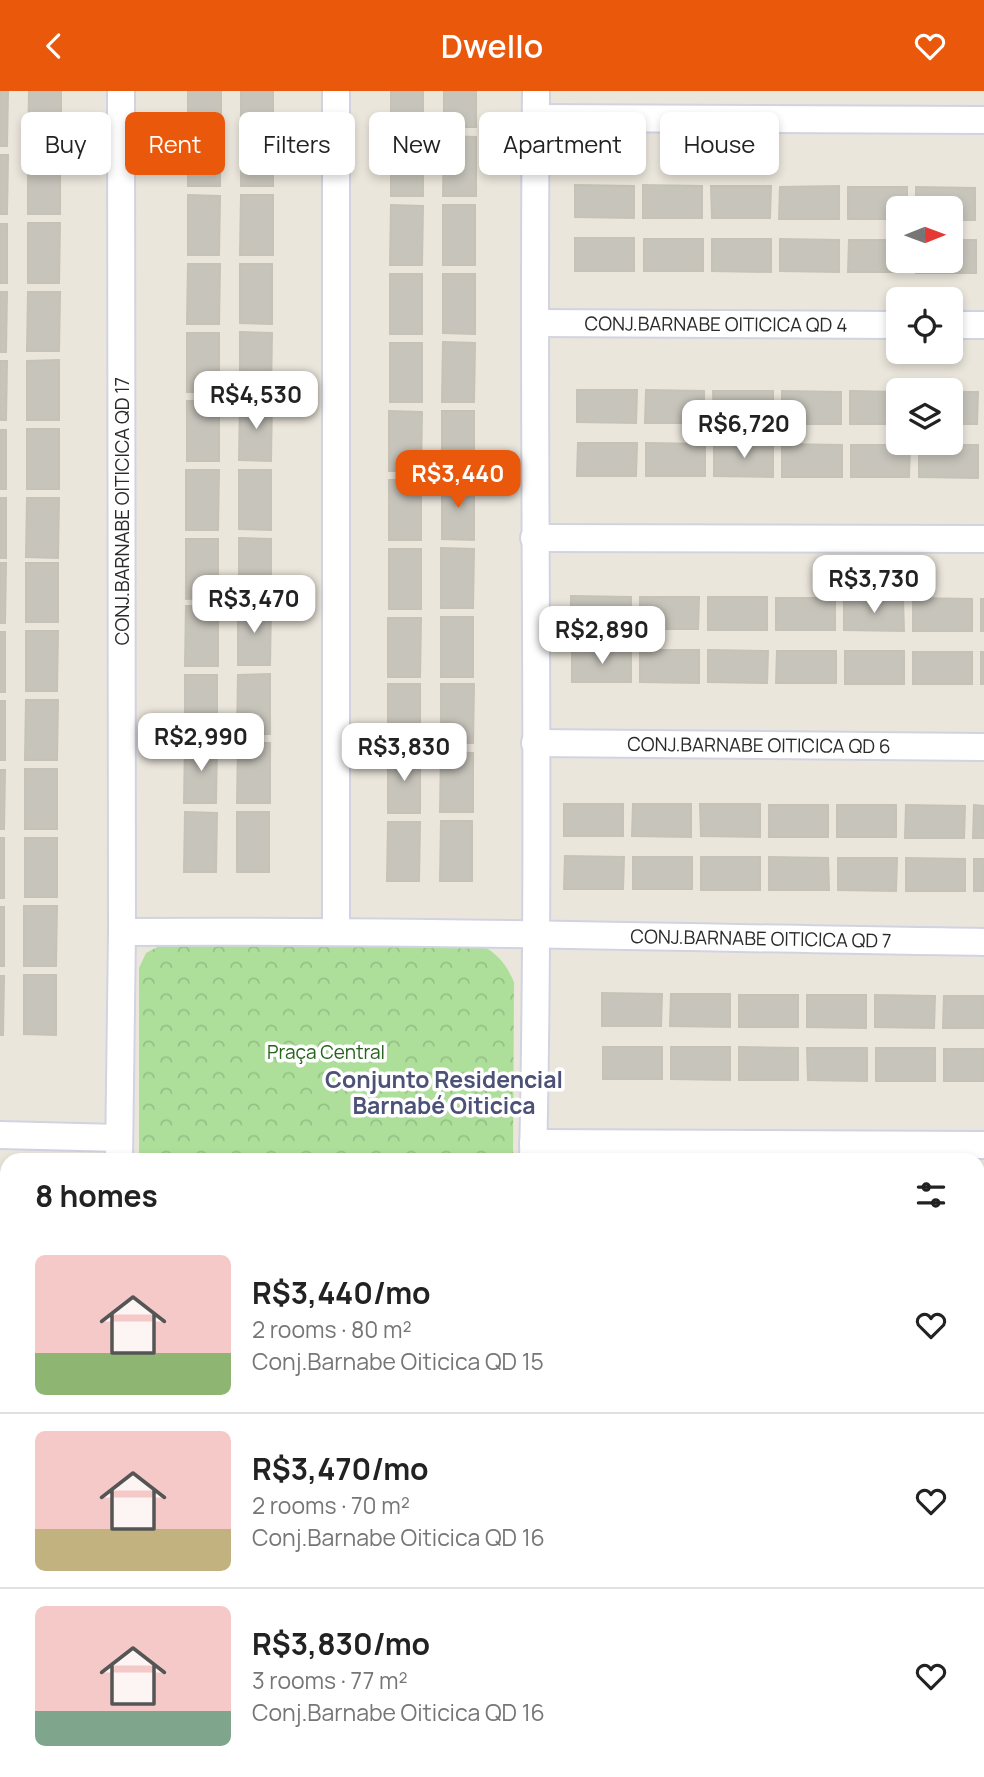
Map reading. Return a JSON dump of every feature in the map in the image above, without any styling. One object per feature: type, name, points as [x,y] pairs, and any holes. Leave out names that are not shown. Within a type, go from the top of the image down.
[{"type":"street","name":"CONJ.BARNABE OITICICA QD 17","points":[[119,1149],[122,932],[121,91]]},
{"type":"street","points":[[336,91],[336,931]]},
{"type":"street","points":[[536,91],[536,112]]},
{"type":"street","points":[[646,118],[984,120]]},
{"type":"street","points":[[536,175],[536,936],[533,1152],[984,1145]]},
{"type":"street","name":"CONJ.BARNABE OITICICA QD 4","points":[[536,323],[886,324]]},
{"type":"street","points":[[963,325],[984,325]]},
{"type":"street","points":[[534,538],[984,540]]},
{"type":"street","name":"CONJ.BARNABE OITICICA QD 6","points":[[535,743],[984,747]]},
{"type":"street","name":"CONJ.BARNABE OITICICA QD 7","points":[[122,932],[336,931],[984,942]]},
{"type":"street","points":[[0,1135],[119,1149]]},
{"type":"green space","name":"Praça Central","points":[[161,945],[481,945],[487,948],[501,960],[514,982],[513,1153],[139,1153],[139,968],[146,953]]},
{"type":"building","points":[[0,91],[8,91],[7,146],[0,146]]},
{"type":"building","points":[[29,91],[61,91],[61,112],[29,112]]},
{"type":"building","points":[[188,91],[221,91],[221,112],[188,112]]},
{"type":"building","points":[[241,91],[273,91],[273,112],[241,112]]},
{"type":"building","points":[[391,91],[423,91],[423,112],[391,112]]},
{"type":"building","points":[[444,91],[476,91],[476,127],[465,127],[465,112],[444,112]]},
{"type":"building","points":[[465,137],[476,137],[476,196],[443,196],[443,175],[465,175]]},
{"type":"building","points":[[0,155],[8,155],[7,214],[0,214]]},
{"type":"building","points":[[28,175],[60,175],[60,214],[28,214]]},
{"type":"building","points":[[188,175],[220,175],[220,186],[188,186]]},
{"type":"building","points":[[241,175],[273,175],[273,186],[241,186]]},
{"type":"building","points":[[391,175],[423,175],[423,196],[391,196]]},
{"type":"building","points":[[575,185],[634,186],[634,218],[575,217]]},
{"type":"building","points":[[643,185],[702,186],[702,218],[643,218]]},
{"type":"building","points":[[711,186],[771,186],[770,218],[712,218]]},
{"type":"building","points":[[839,186],[839,219],[779,219],[780,187]]},
{"type":"building","points":[[848,187],[907,187],[907,196],[886,196],[886,219],[848,219]]},
{"type":"building","points":[[916,187],[975,188],[975,220],[963,220],[963,196],[916,196]]},
{"type":"building","points":[[188,195],[220,196],[219,255],[188,255]]},
{"type":"building","points":[[241,195],[273,195],[273,255],[240,255]]},
{"type":"building","points":[[391,205],[423,206],[422,265],[390,265]]},
{"type":"building","points":[[443,205],[475,205],[475,265],[443,265]]},
{"type":"building","points":[[28,223],[60,223],[59,283],[28,283]]},
{"type":"building","points":[[0,224],[7,224],[7,283],[0,283]]},
{"type":"building","points":[[575,238],[634,238],[634,271],[575,271]]},
{"type":"building","points":[[644,239],[703,239],[703,271],[644,271]]},
{"type":"building","points":[[712,239],[771,239],[771,272],[712,271]]},
{"type":"building","points":[[780,239],[839,240],[839,272],[780,271]]},
{"type":"building","points":[[849,240],[886,240],[886,272],[848,272]]},
{"type":"building","points":[[963,240],[976,240],[976,273],[963,273]]},
{"type":"building","points":[[188,264],[220,264],[219,324],[187,324]]},
{"type":"building","points":[[240,264],[272,264],[272,324],[240,323]]},
{"type":"building","points":[[390,274],[422,274],[422,334],[390,334]]},
{"type":"building","points":[[443,274],[475,274],[475,334],[443,333]]},
{"type":"building","points":[[0,292],[7,292],[6,352],[0,352]]},
{"type":"building","points":[[28,292],[60,292],[59,351],[27,351]]},
{"type":"building","points":[[240,332],[272,333],[271,392],[240,392]]},
{"type":"building","points":[[187,333],[219,333],[219,392],[187,392]]},
{"type":"building","points":[[443,342],[475,343],[474,402],[442,402]]},
{"type":"building","points":[[390,343],[422,343],[422,402],[390,402]]},
{"type":"building","points":[[59,360],[59,420],[27,420],[27,361]]},
{"type":"building","points":[[0,361],[7,361],[6,420],[0,420]]},
{"type":"building","points":[[577,390],[637,390],[636,423],[577,422]]},
{"type":"building","points":[[646,390],[704,391],[704,423],[645,423]]},
{"type":"building","points":[[713,391],[773,391],[773,423],[714,423]]},
{"type":"building","points":[[782,391],[841,392],[841,424],[782,424]]},
{"type":"building","points":[[850,391],[886,392],[886,424],[850,424]]},
{"type":"building","points":[[963,392],[978,392],[977,424],[963,424]]},
{"type":"building","points":[[187,401],[219,401],[219,461],[187,461]]},
{"type":"building","points":[[240,401],[272,401],[271,461],[239,460]]},
{"type":"building","points":[[389,411],[422,412],[421,471],[389,471]]},
{"type":"building","points":[[442,411],[474,411],[474,471],[442,471]]},
{"type":"building","points":[[27,429],[59,429],[59,489],[27,489]]},
{"type":"building","points":[[0,430],[6,430],[6,489],[0,489]]},
{"type":"building","points":[[578,443],[637,443],[636,476],[577,476]]},
{"type":"building","points":[[646,443],[705,444],[705,476],[646,476]]},
{"type":"building","points":[[714,444],[773,444],[773,477],[714,476]]},
{"type":"building","points":[[782,444],[842,445],[842,477],[782,477]]},
{"type":"building","points":[[851,445],[886,445],[886,455],[910,455],[909,477],[851,477]]},
{"type":"building","points":[[963,445],[978,445],[978,478],[919,477],[919,455],[963,455]]},
{"type":"building","points":[[186,470],[219,470],[218,530],[186,530]]},
{"type":"building","points":[[239,470],[271,470],[271,530],[239,529]]},
{"type":"building","points":[[389,480],[421,480],[421,540],[389,540]]},
{"type":"building","points":[[442,480],[474,480],[474,540],[442,539]]},
{"type":"building","points":[[0,498],[6,498],[6,558],[0,558]]},
{"type":"building","points":[[27,498],[59,498],[58,558],[26,557]]},
{"type":"building","points":[[239,538],[271,539],[271,598],[239,598]]},
{"type":"building","points":[[186,539],[218,539],[218,598],[186,599]]},
{"type":"building","points":[[441,548],[474,549],[473,608],[441,608]]},
{"type":"building","points":[[389,549],[421,549],[421,609],[389,609]]},
{"type":"building","points":[[0,563],[6,563],[5,623],[0,623]]},
{"type":"building","points":[[26,563],[58,563],[58,622],[26,622]]},
{"type":"building","points":[[571,596],[631,597],[631,629],[571,629]]},
{"type":"building","points":[[640,597],[699,597],[698,629],[640,629]]},
{"type":"building","points":[[708,597],[767,597],[767,630],[708,630]]},
{"type":"building","points":[[776,598],[835,598],[835,630],[776,630]]},
{"type":"building","points":[[844,598],[903,599],[904,631],[844,630]]},
{"type":"building","points":[[913,598],[972,599],[972,631],[913,631]]},
{"type":"building","points":[[981,599],[984,599],[984,631],[981,631]]},
{"type":"building","points":[[186,606],[218,607],[218,666],[185,666]]},
{"type":"building","points":[[238,606],[271,606],[270,665],[238,665]]},
{"type":"building","points":[[441,617],[473,617],[473,677],[441,677]]},
{"type":"building","points":[[388,618],[421,618],[420,677],[388,677]]},
{"type":"building","points":[[26,631],[58,631],[57,691],[26,691]]},
{"type":"building","points":[[0,632],[5,632],[5,692],[0,692]]},
{"type":"building","points":[[572,650],[631,650],[631,682],[572,682]]},
{"type":"building","points":[[640,650],[699,650],[699,683],[640,682]]},
{"type":"building","points":[[708,650],[768,651],[767,683],[708,682]]},
{"type":"building","points":[[777,651],[836,651],[836,683],[776,683]]},
{"type":"building","points":[[845,651],[904,651],[904,684],[845,684]]},
{"type":"building","points":[[913,652],[972,652],[972,684],[913,684]]},
{"type":"building","points":[[981,652],[984,652],[984,684],[981,684]]},
{"type":"building","points":[[270,674],[270,734],[237,734],[238,675]]},
{"type":"building","points":[[185,675],[217,675],[217,735],[185,734]]},
{"type":"building","points":[[388,684],[420,684],[420,744],[388,744]]},
{"type":"building","points":[[441,684],[474,684],[473,743],[441,743]]},
{"type":"building","points":[[26,700],[58,700],[57,760],[25,760]]},
{"type":"building","points":[[0,701],[5,701],[5,760],[0,760]]},
{"type":"building","points":[[238,743],[270,743],[270,803],[237,803]]},
{"type":"building","points":[[185,744],[217,744],[216,803],[184,803]]},
{"type":"building","points":[[441,752],[473,753],[473,812],[440,812]]},
{"type":"building","points":[[388,753],[420,753],[420,813],[388,813]]},
{"type":"building","points":[[25,769],[57,769],[57,829],[25,829]]},
{"type":"building","points":[[0,770],[5,770],[4,829],[0,829]]},
{"type":"building","points":[[564,804],[623,804],[623,836],[564,836]]},
{"type":"building","points":[[633,804],[691,804],[691,837],[632,836]]},
{"type":"building","points":[[700,804],[760,804],[760,837],[701,836]]},
{"type":"building","points":[[769,805],[828,805],[828,837],[769,837]]},
{"type":"building","points":[[837,805],[896,805],[896,837],[837,837]]},
{"type":"building","points":[[906,805],[965,806],[964,838],[905,838]]},
{"type":"building","points":[[974,805],[984,806],[984,838],[973,838]]},
{"type":"building","points":[[185,812],[217,813],[216,872],[184,872]]},
{"type":"building","points":[[237,812],[269,812],[269,872],[237,872]]},
{"type":"building","points":[[441,821],[472,821],[472,881],[440,881]]},
{"type":"building","points":[[388,822],[420,822],[419,881],[387,881]]},
{"type":"building","points":[[0,838],[4,838],[4,898],[0,898]]},
{"type":"building","points":[[25,838],[57,838],[57,897],[25,897]]},
{"type":"building","points":[[565,856],[624,857],[623,889],[564,889]]},
{"type":"building","points":[[633,857],[692,857],[692,889],[633,889]]},
{"type":"building","points":[[701,857],[760,857],[760,890],[701,890]]},
{"type":"building","points":[[769,857],[828,858],[829,890],[769,890]]},
{"type":"building","points":[[838,858],[897,858],[896,891],[838,890]]},
{"type":"building","points":[[906,858],[965,859],[965,891],[906,891]]},
{"type":"building","points":[[974,859],[984,859],[984,891],[974,891]]},
{"type":"building","points":[[24,906],[57,906],[56,966],[24,966]]},
{"type":"building","points":[[0,907],[4,907],[4,966],[0,966]]},
{"type":"building","points":[[24,975],[56,975],[56,1035],[24,1034]]},
{"type":"building","points":[[0,976],[4,976],[3,1035],[0,1035]]},
{"type":"building","points":[[602,993],[662,994],[661,1026],[602,1026]]},
{"type":"building","points":[[671,994],[730,994],[730,1027],[670,1026]]},
{"type":"building","points":[[739,995],[798,995],[798,1027],[739,1027]]},
{"type":"building","points":[[807,995],[866,995],[866,1028],[807,1027]]},
{"type":"building","points":[[875,995],[935,996],[934,1028],[875,1027]]},
{"type":"building","points":[[944,996],[984,996],[984,1028],[943,1028]]},
{"type":"building","points":[[603,1047],[662,1047],[662,1079],[603,1079]]},
{"type":"building","points":[[671,1047],[730,1047],[730,1080],[671,1079]]},
{"type":"building","points":[[739,1047],[798,1048],[798,1080],[739,1080]]},
{"type":"building","points":[[807,1048],[867,1048],[867,1081],[808,1080]]},
{"type":"building","points":[[876,1048],[935,1048],[935,1081],[876,1081]]},
{"type":"building","points":[[944,1049],[984,1049],[984,1081],[944,1081]]},
{"type":"district","name":"Conjunto Residencial Barnabé Oiticica","points":[[444,1092]]}]
